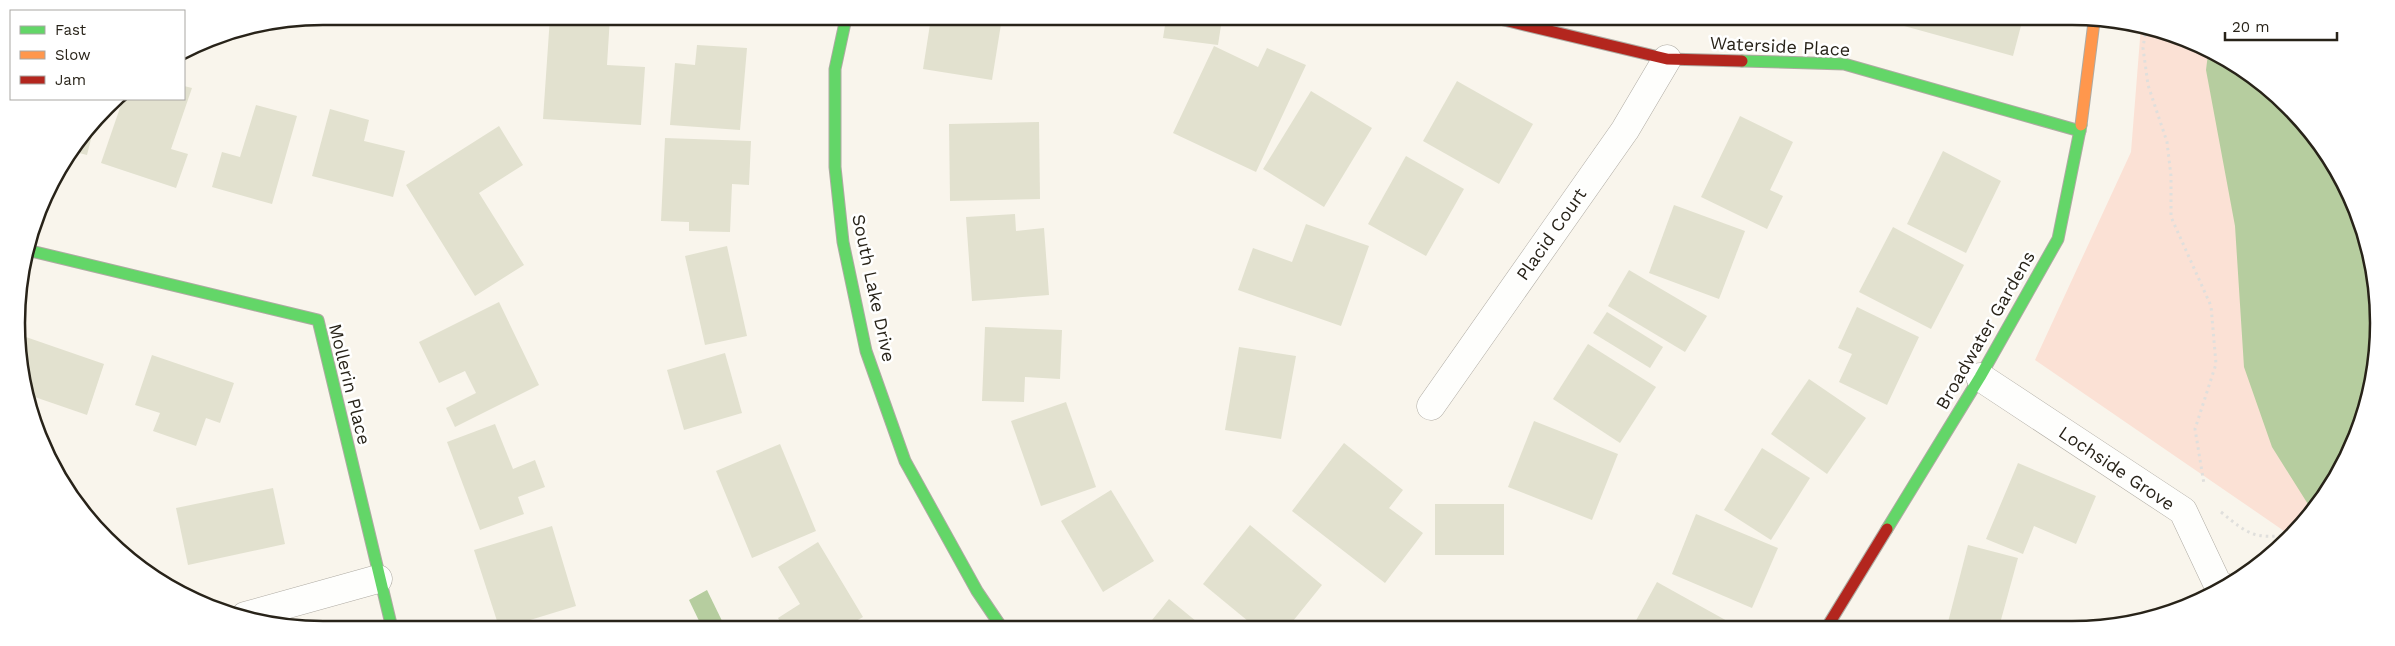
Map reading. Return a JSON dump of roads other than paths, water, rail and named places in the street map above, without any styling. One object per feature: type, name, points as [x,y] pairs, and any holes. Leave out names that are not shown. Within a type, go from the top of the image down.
[{"type":"street","name":"South Lake Drive","points":[[844,25],[835,69],[835,167],[843,242],[866,351],[905,461],[977,592],[997,621]]},
{"type":"street","name":"Waterside Place","points":[[1525,25],[1667,58],[1844,64],[2080,131]]},
{"type":"street","name":"Broadwater Gardens","points":[[1831,621],[1980,377],[2058,239],[2080,131],[2093,26]]},
{"type":"street","name":"Placid Court","points":[[1431,406],[1624,130],[1667,58]]},
{"type":"street","name":"Mollerin Place","points":[[34,252],[318,320],[378,578],[390,621]]},
{"type":"street","name":"Lochside Grove","points":[[1980,377],[2183,511],[2218,583]]},
{"type":"street","points":[[256,613],[378,578]]}]
